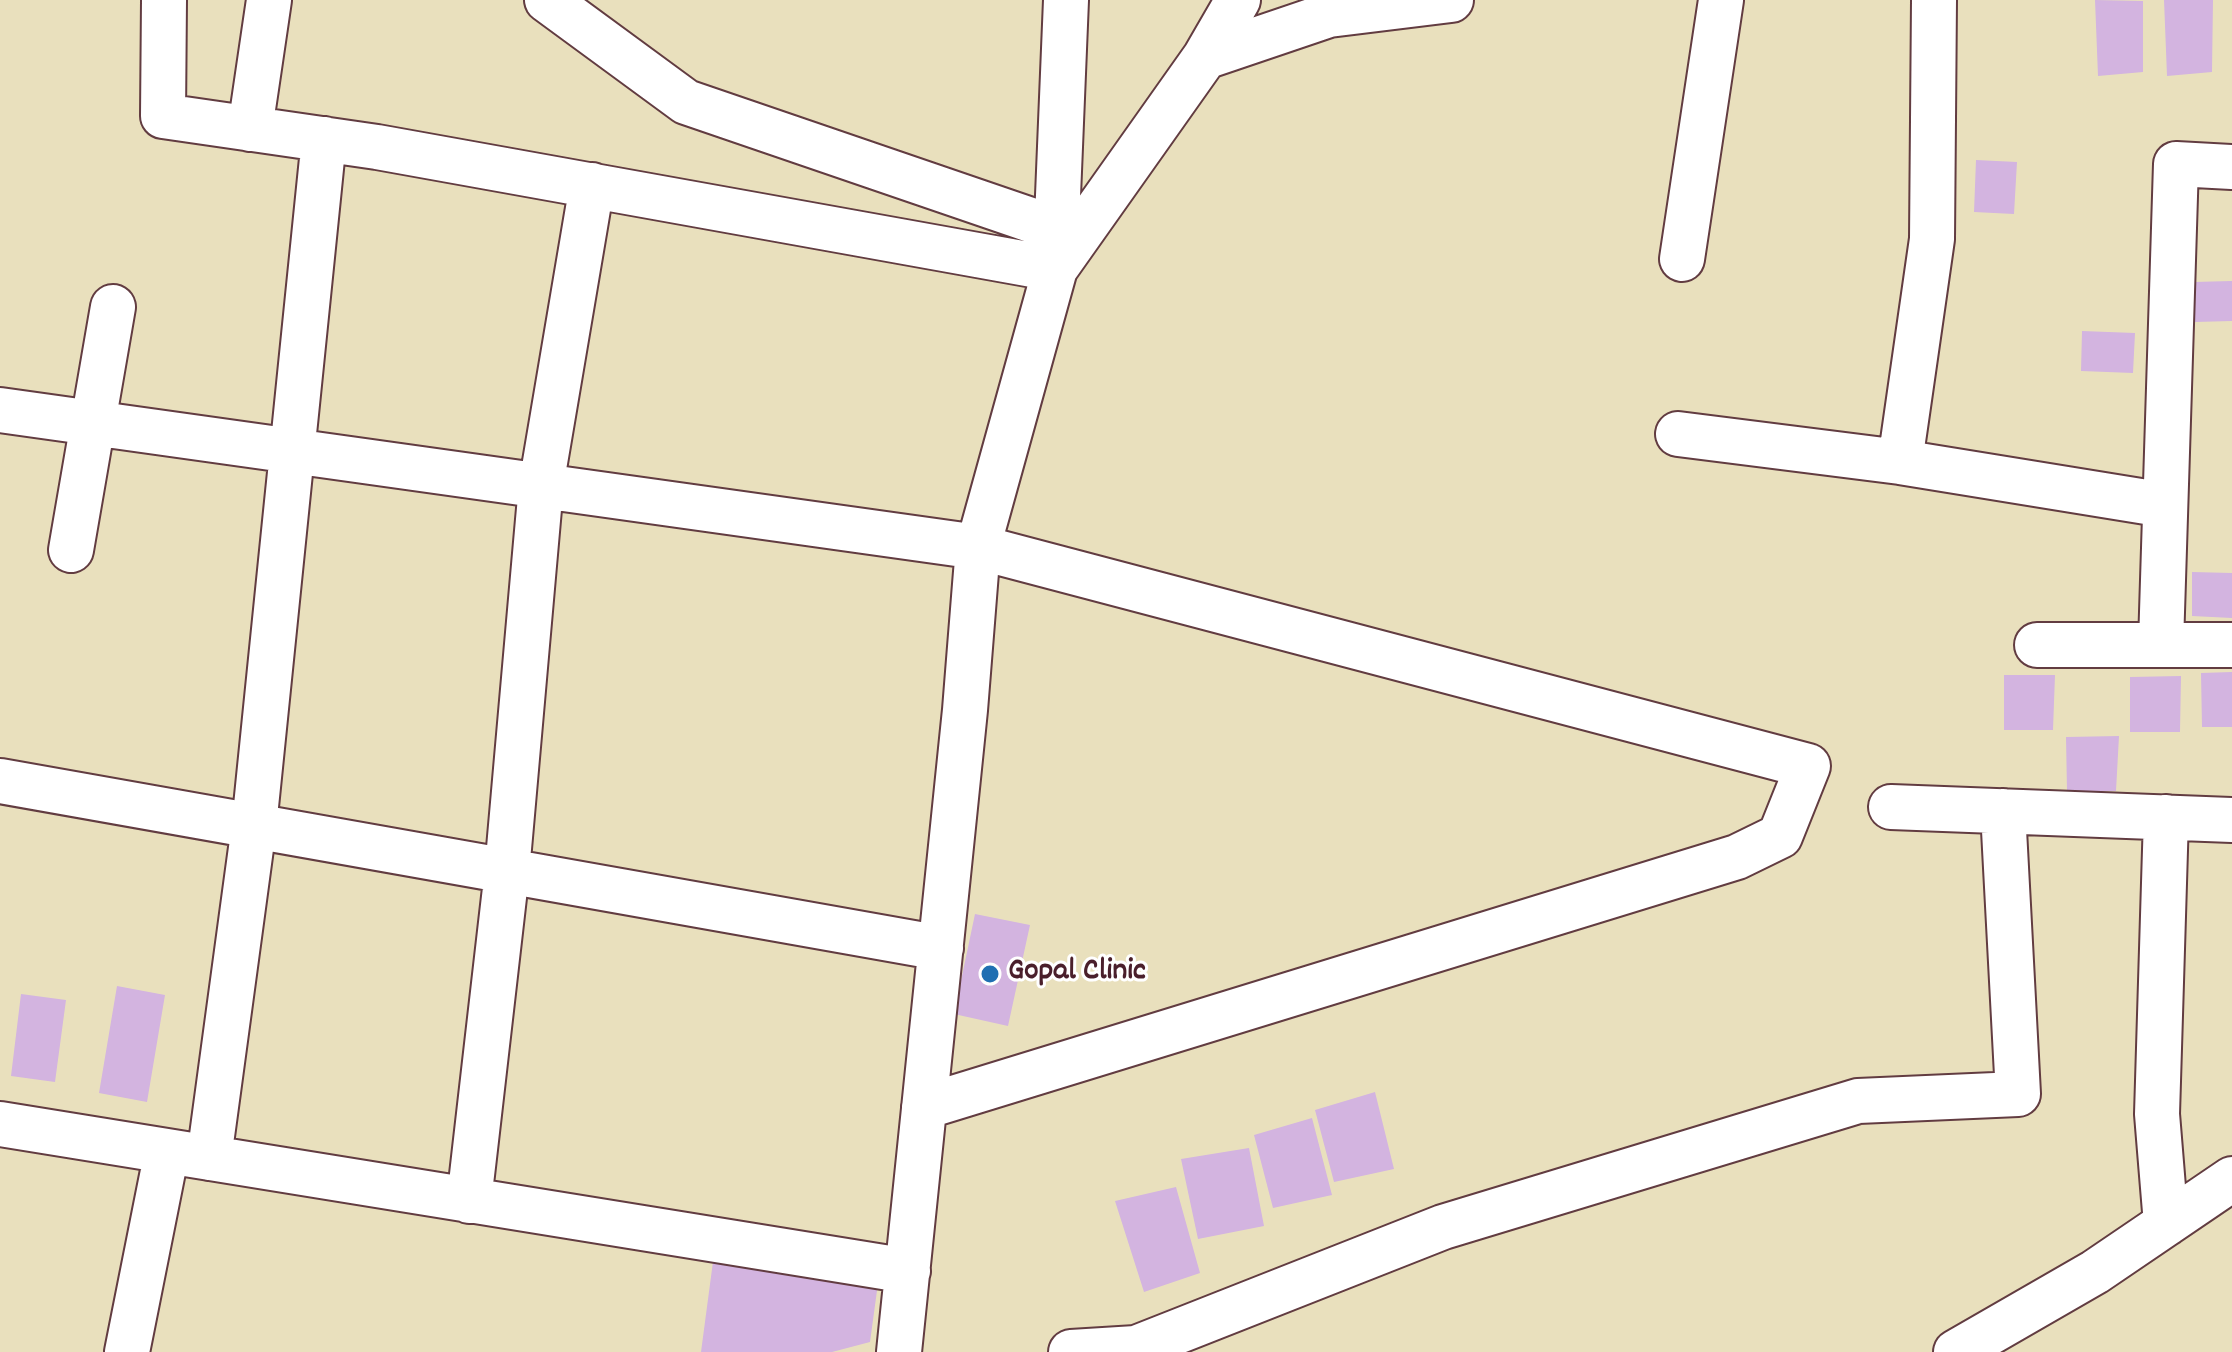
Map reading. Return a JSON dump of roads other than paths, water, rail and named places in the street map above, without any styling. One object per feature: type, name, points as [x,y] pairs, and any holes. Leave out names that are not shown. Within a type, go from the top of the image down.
[{"type":"street","points":[[164,0],[163,116],[324,139],[592,185],[1056,249]]},
{"type":"street","points":[[250,129],[269,0]]},
{"type":"street","points":[[547,0],[686,102],[1056,249]]},
{"type":"street","points":[[899,1352],[978,547],[1056,249],[1066,0]]},
{"type":"street","points":[[1056,249],[1205,57],[1238,0]]},
{"type":"street","points":[[1205,57],[1329,15],[1451,0]]},
{"type":"street","points":[[1682,259],[1721,0]]},
{"type":"street","points":[[1900,462],[1932,239],[1934,0]]},
{"type":"street","points":[[209,1158],[254,826],[324,139]]},
{"type":"street","points":[[2161,644],[2176,164],[2232,167]]},
{"type":"street","points":[[469,1201],[507,871],[541,486],[592,185]]},
{"type":"street","points":[[71,550],[113,307]]},
{"type":"street","points":[[0,410],[978,547],[1808,766],[1780,836],[1737,857],[924,1107]]},
{"type":"street","points":[[1678,434],[1900,462],[2165,505]]},
{"type":"street","points":[[2037,645],[2232,645]]},
{"type":"street","points":[[0,781],[941,948]]},
{"type":"street","points":[[1891,807],[2232,820]]},
{"type":"street","points":[[1071,1352],[1136,1348],[1443,1227],[1858,1101],[2018,1094],[2003,811]]},
{"type":"street","points":[[2166,817],[2157,1114],[2166,1224]]},
{"type":"street","points":[[0,1124],[908,1271]]},
{"type":"street","points":[[127,1352],[167,1151]]},
{"type":"street","points":[[1956,1352],[2095,1272],[2232,1179]]},
{"type":"place","name":"Gopal Clinic","points":[[990,974]]}]
